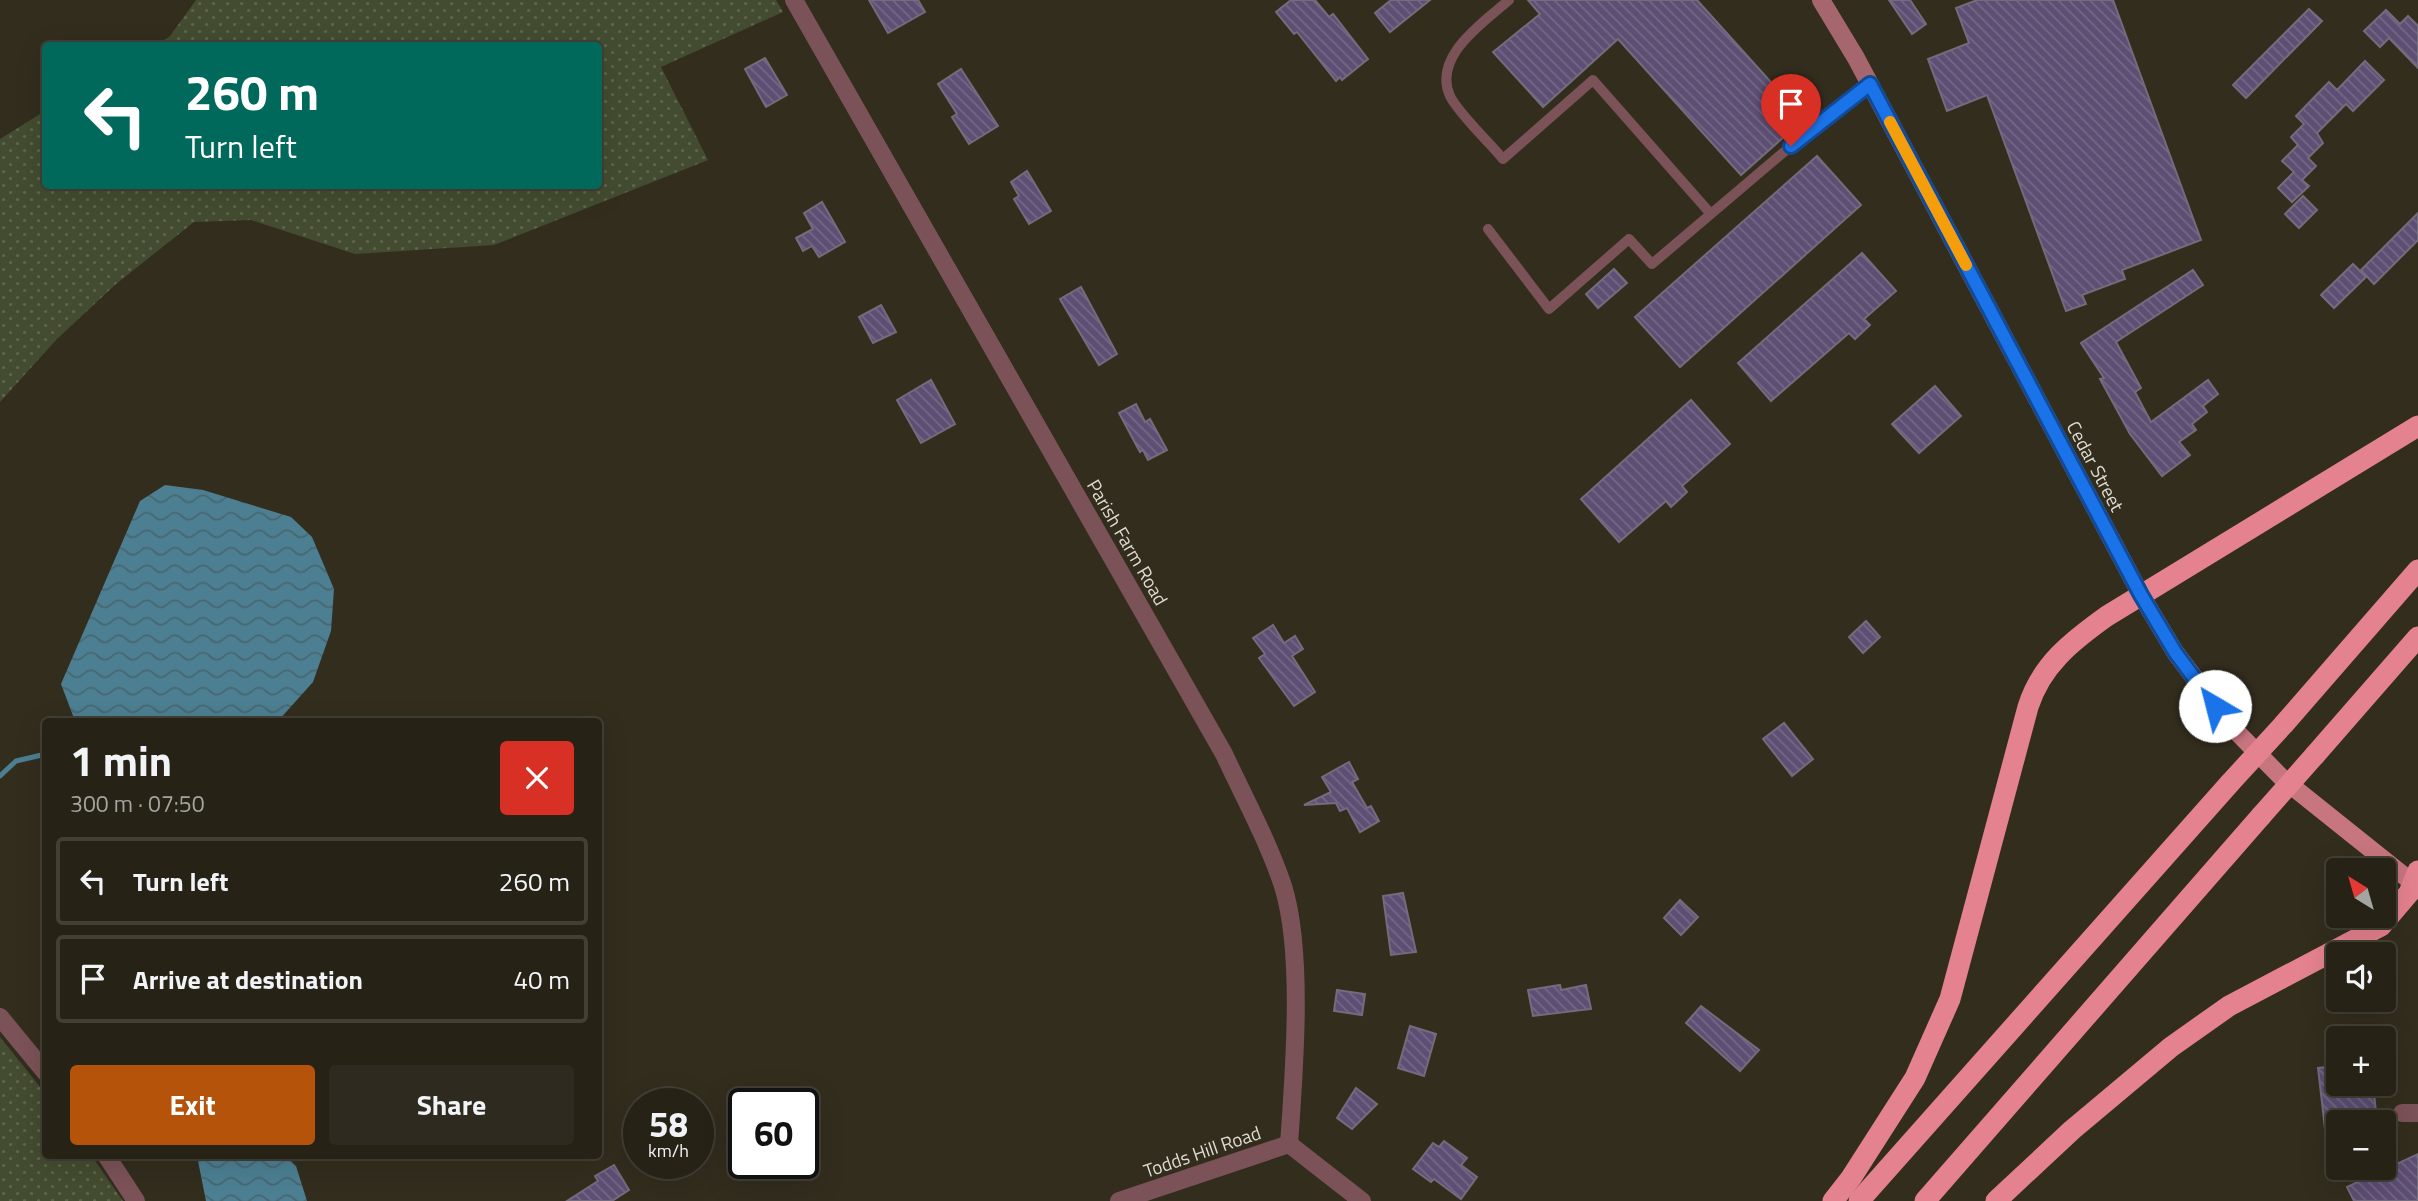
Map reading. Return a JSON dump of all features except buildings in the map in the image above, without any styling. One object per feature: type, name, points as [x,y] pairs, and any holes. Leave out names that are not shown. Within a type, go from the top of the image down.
[{"type":"highway","points":[[1833,1201],[1851,1178],[1915,1078],[1950,999],[2032,692],[2054,658],[2072,642],[2141,595],[2418,426]]},
{"type":"highway","points":[[1858,1201],[2418,570]]},
{"type":"highway","points":[[1925,1201],[2418,638]]},
{"type":"highway","points":[[1996,1201],[2098,1106],[2171,1047],[2229,1006],[2381,926],[2397,911],[2416,881]]},
{"type":"main road","name":"Cedar Street","points":[[1821,0],[1870,84],[2141,595],[2175,652],[2229,724],[2283,779],[2416,881]]},
{"type":"street","name":"Parish Farm Road","points":[[794,0],[1224,754],[1254,816],[1283,887],[1293,935],[1294,1008],[1289,1144]]},
{"type":"street","points":[[0,1017],[42,1068]]},
{"type":"street","name":"Todds Hill Road","points":[[1119,1201],[1289,1144],[1363,1201]]},
{"type":"street","points":[[109,1159],[136,1201]]},
{"type":"lane","points":[[1509,0],[1457,50],[1447,72],[1450,96],[1503,159],[1593,80],[1710,213]]},
{"type":"lane","points":[[1488,229],[1549,309],[1629,239],[1653,264],[1710,213],[1870,84]]},
{"type":"green space","points":[[196,0],[776,0],[783,12],[661,67],[708,160],[494,245],[355,254],[251,220],[194,222],[116,284],[57,339],[0,402],[0,139],[42,113],[42,189],[602,189],[602,42],[162,42],[170,36]]},
{"type":"green space","points":[[0,1037],[42,1089],[42,1159],[94,1159],[123,1201],[0,1201]]},
{"type":"water","points":[[165,485],[203,490],[291,517],[312,537],[334,589],[331,631],[313,682],[281,718],[74,718],[61,684],[140,501]]},
{"type":"water","points":[[289,1159],[296,1166],[307,1201],[206,1201],[198,1161]]},
{"type":"waterway","points":[[0,776],[16,761],[42,755]]},
{"type":"slow traffic","points":[[1890,122],[1966,265]]},
{"type":"route","points":[[1791,146],[1870,84],[2141,595],[2175,652],[2215,706]]}]
